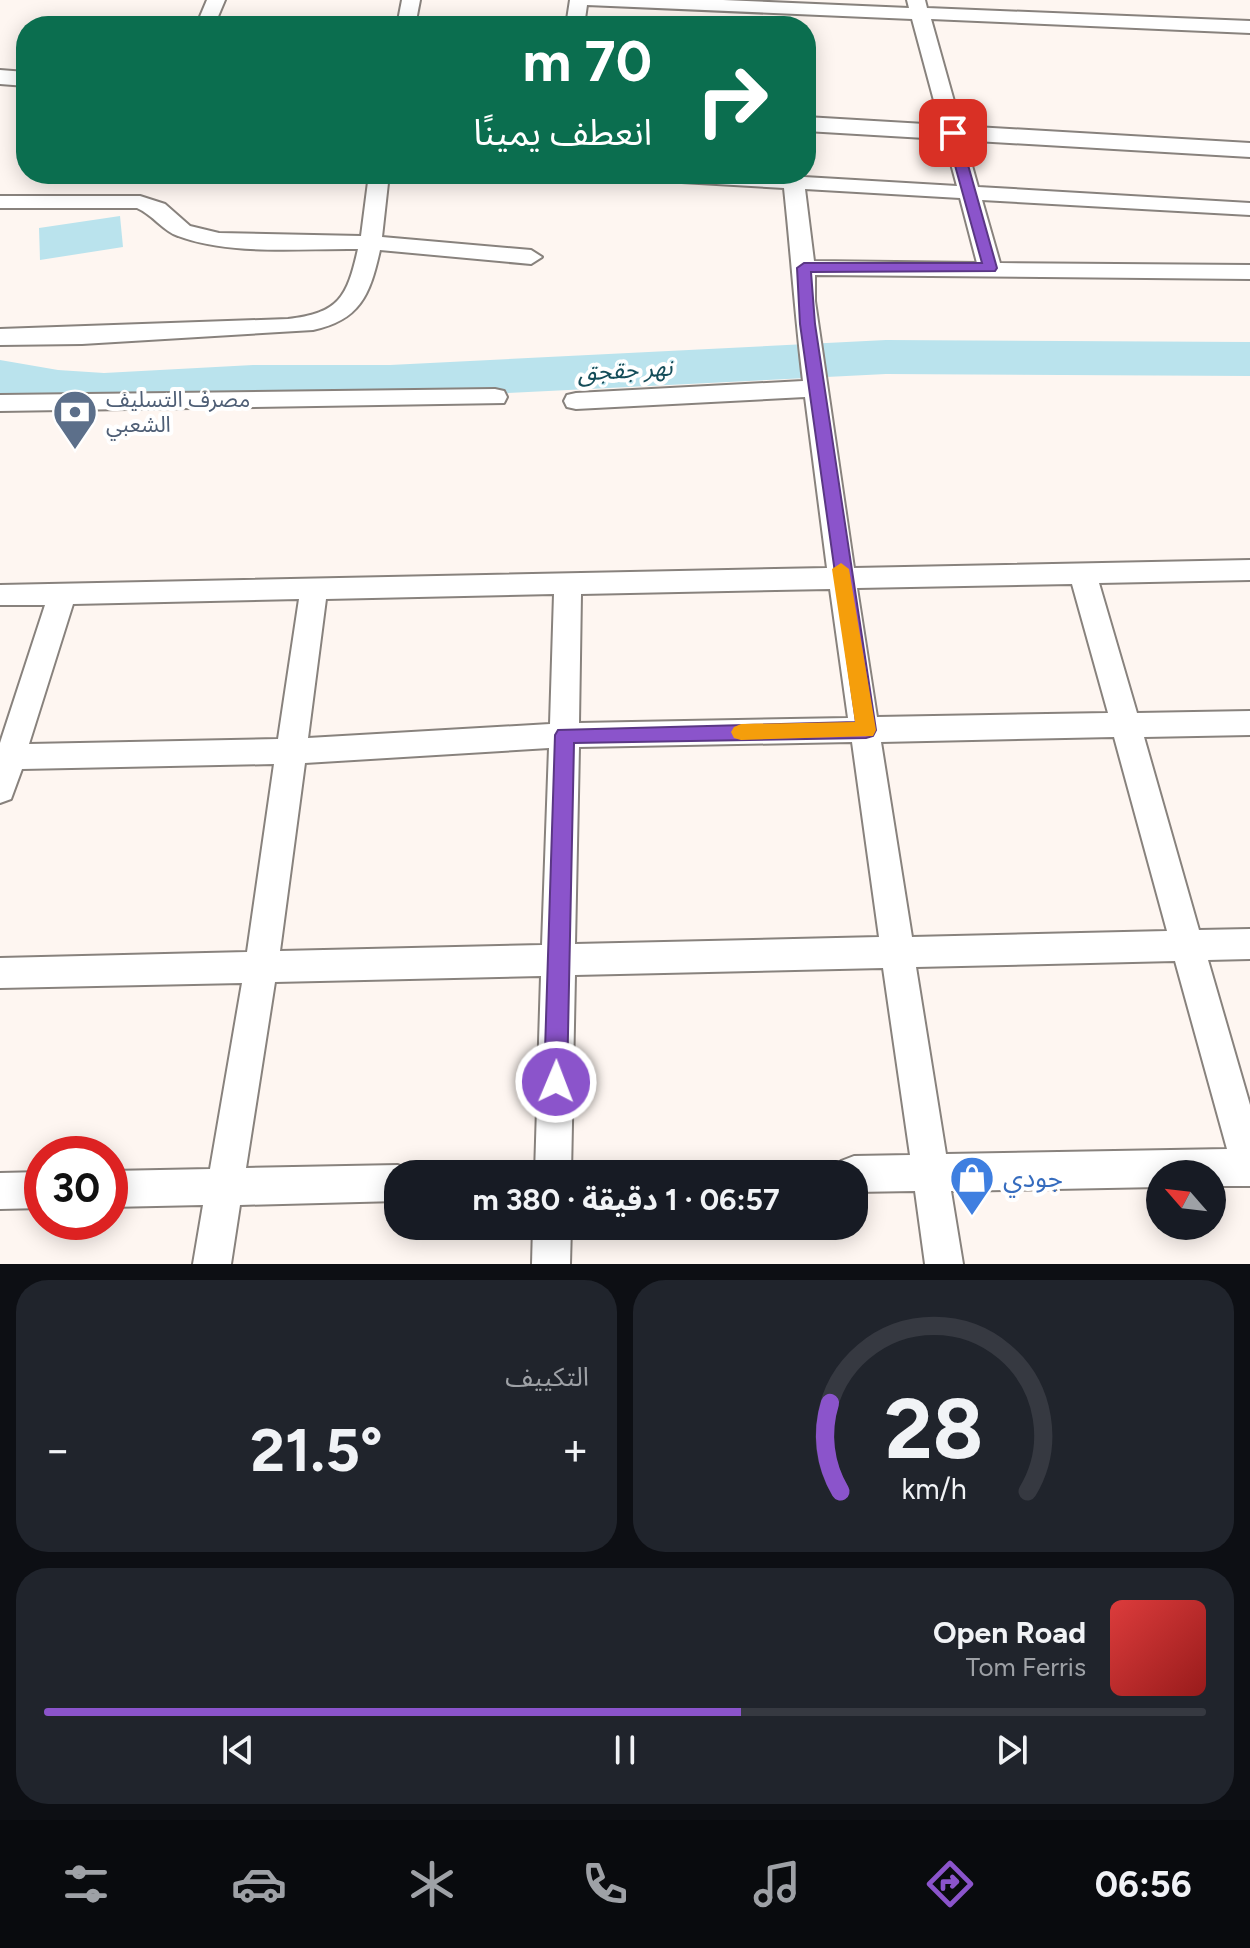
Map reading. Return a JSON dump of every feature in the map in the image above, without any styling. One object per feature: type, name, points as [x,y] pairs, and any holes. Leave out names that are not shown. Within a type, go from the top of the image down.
[{"type":"street","points":[[590,0],[783,12],[918,7],[1112,22],[1250,27]]},
{"type":"street","points":[[1104,0],[1112,22]]},
{"type":"street","points":[[918,7],[990,268]]},
{"type":"street","points":[[816,125],[1250,150]]},
{"type":"street","points":[[816,181],[1250,209]]},
{"type":"street","points":[[0,337],[82,336],[319,322],[340,314],[355,295],[371,243],[378,184]]},
{"type":"street","points":[[795,184],[804,268],[804,301],[842,578],[944,1264]]},
{"type":"street","points":[[0,202],[140,202],[157,209],[182,231],[199,237],[371,243],[531,257]]},
{"type":"street","points":[[804,268],[1250,272]]},
{"type":"street","points":[[576,401],[815,379]]},
{"type":"street","points":[[0,403],[495,397]]},
{"type":"street","points":[[0,595],[1250,570]]},
{"type":"street","points":[[868,1174],[1250,1167],[1083,574]]},
{"type":"street","points":[[553,1160],[568,584]]},
{"type":"street","points":[[212,1264],[261,967],[314,589]]},
{"type":"street","points":[[0,790],[5,756],[62,594]]},
{"type":"street","points":[[5,756],[292,751],[564,735],[1250,723]]},
{"type":"street","points":[[0,973],[1250,944]]},
{"type":"street","points":[[128,1189],[384,1183]]},
{"type":"street","points":[[0,1191],[24,1190]]},
{"type":"street","points":[[551,1264],[552,1240]]},
{"type":"water","points":[[120,216],[123,247],[40,260],[39,228]]},
{"type":"waterway","name":"نهر جقجق","points":[[0,377],[58,387],[104,390],[253,382],[390,382],[886,357],[1250,359]]},
{"type":"slow traffic","points":[[741,732],[866,730],[841,569]]},
{"type":"place","name":"مصرف التسليف الشعبي","points":[[75,451]]},
{"type":"place","name":"جودي","points":[[972,1217]]},
{"type":"route","points":[[556,1082],[564,735],[866,730],[807,324],[804,268],[990,268],[953,133]]}]
